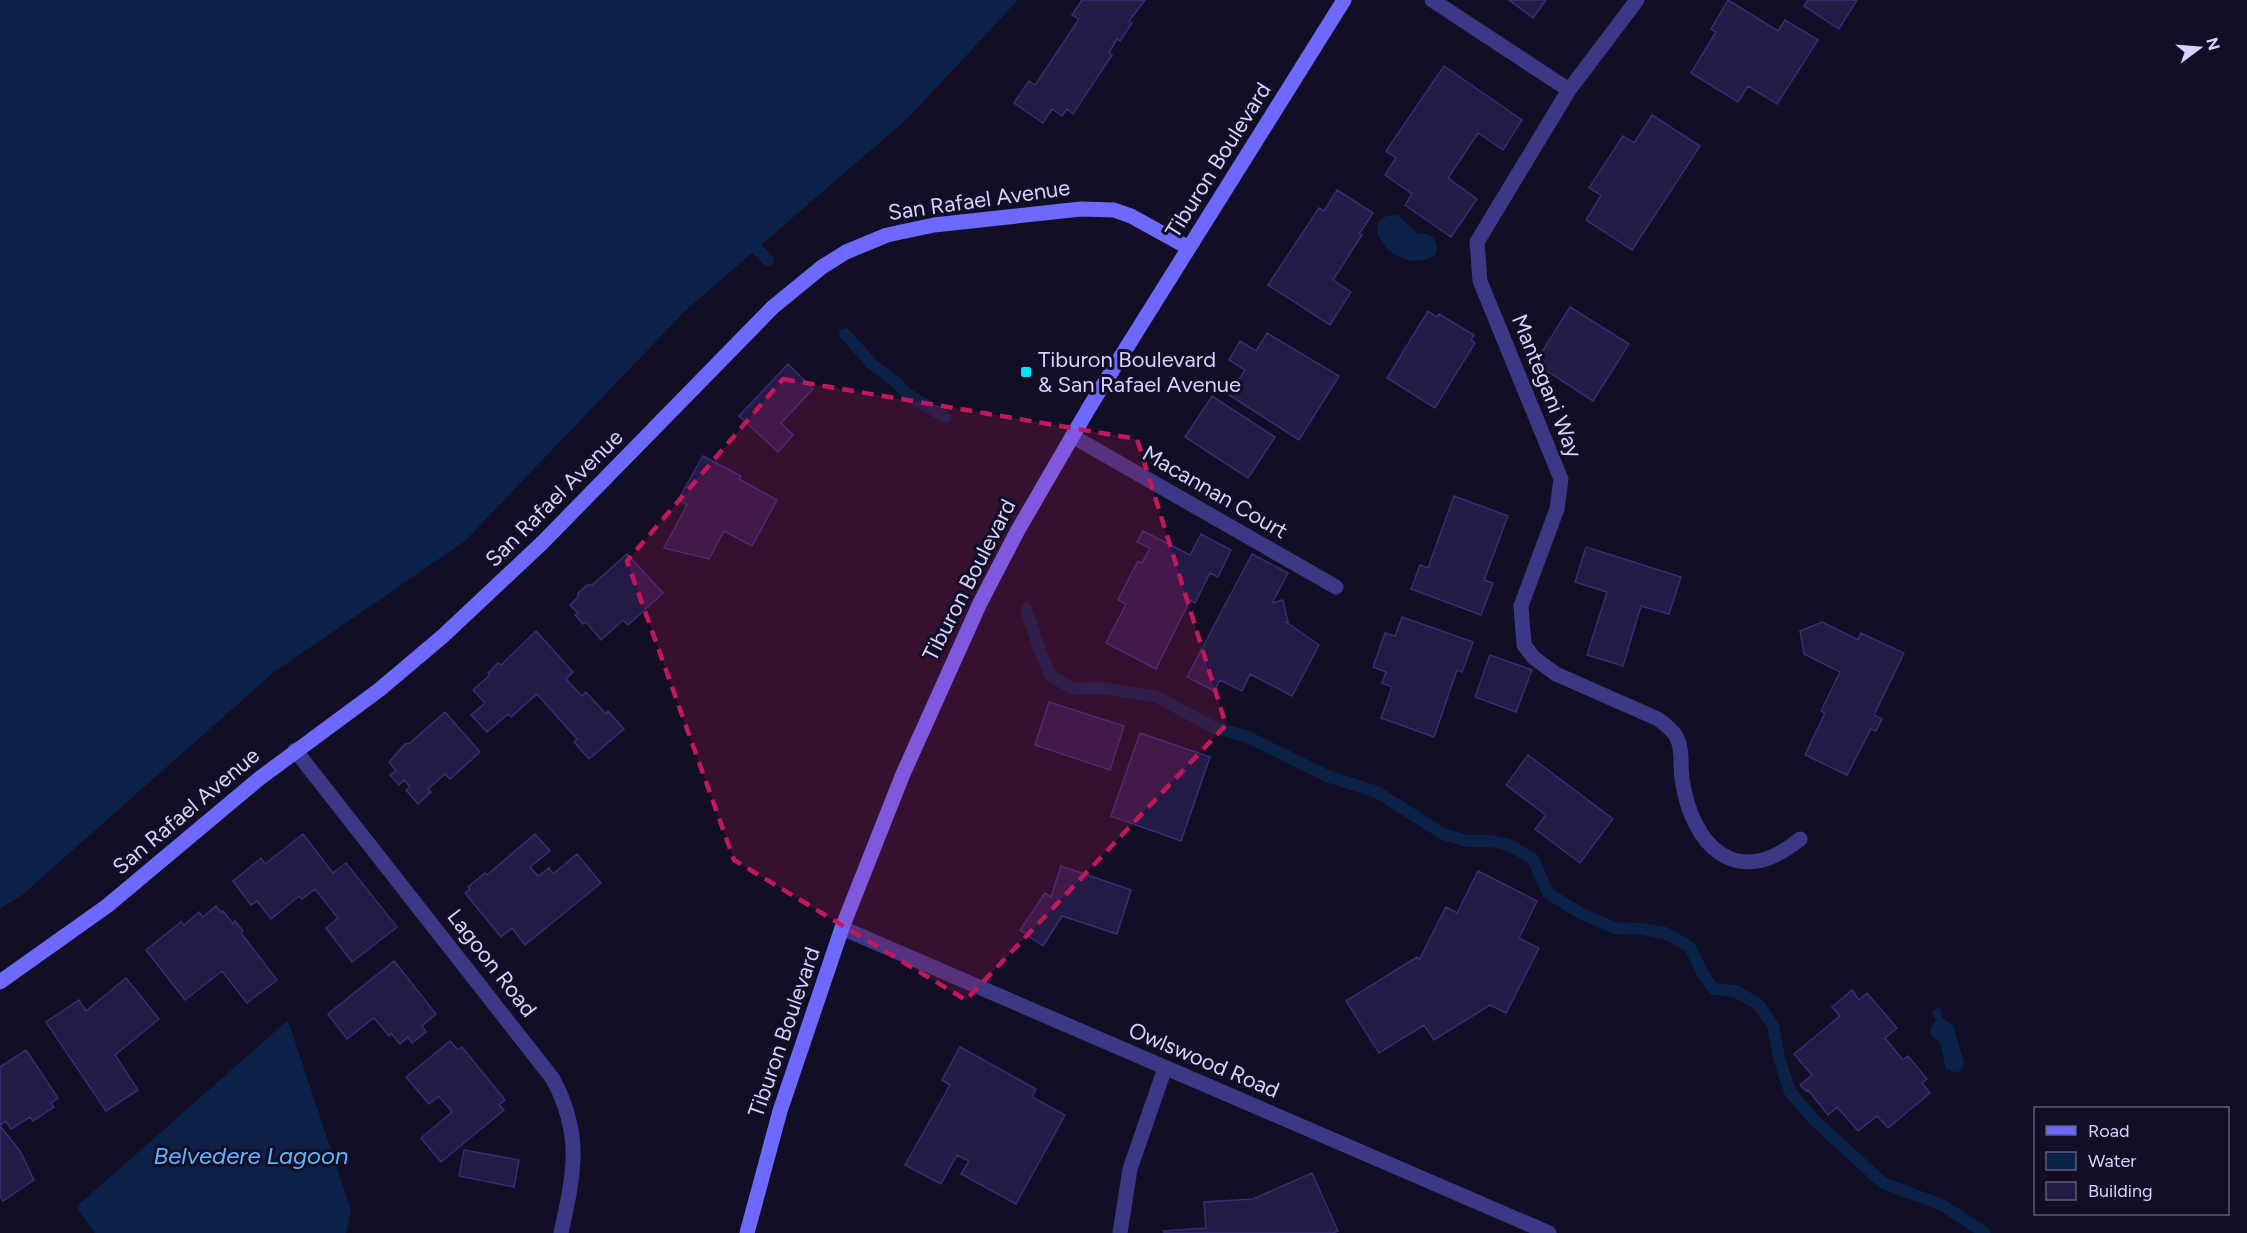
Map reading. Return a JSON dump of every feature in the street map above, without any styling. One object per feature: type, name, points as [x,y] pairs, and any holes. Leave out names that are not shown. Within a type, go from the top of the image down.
[{"type":"street","name":"Tiburon Boulevard","points":[[747,1233],[783,1101],[842,928],[903,774],[962,641],[1018,530],[1072,436],[1344,0]]},
{"type":"street","points":[[1432,0],[1569,90]]},
{"type":"street","name":"Mantegani Way","points":[[1636,0],[1569,90],[1477,242],[1480,281],[1561,479],[1557,509],[1521,606],[1524,645],[1534,658],[1556,674],[1658,719],[1670,728],[1678,739],[1682,778],[1689,810],[1706,842],[1717,853],[1745,862],[1761,860],[1789,848],[1800,839]]},
{"type":"street","name":"San Rafael Avenue","points":[[0,982],[98,912],[296,750],[379,690],[477,606],[542,543],[773,307],[822,267],[846,252],[887,234],[934,225],[1098,208],[1114,210],[1131,216],[1189,248]]},
{"type":"street","name":"Macannan Court","points":[[1072,436],[1336,587]]},
{"type":"street","name":"Lagoon Road","points":[[296,750],[553,1079],[568,1112],[573,1131],[573,1173],[561,1233]]},
{"type":"street","name":"Owlswood Road","points":[[842,928],[1549,1233]]},
{"type":"street","points":[[1120,1233],[1130,1169],[1165,1068]]},
{"type":"highlighted area","points":[[783,379],[1137,439],[1226,725],[966,1000],[734,860],[627,561]]},
{"type":"water","points":[[0,0],[1018,0],[908,118],[685,311],[465,541],[273,673],[22,895],[0,909]]},
{"type":"water","points":[[1398,215],[1417,233],[1431,236],[1437,245],[1436,254],[1421,260],[1407,260],[1394,254],[1384,245],[1378,234],[1377,225],[1384,218]]},
{"type":"water","points":[[1936,1008],[1941,1009],[1941,1017],[1953,1025],[1964,1062],[1963,1068],[1956,1073],[1946,1069],[1940,1043],[1930,1034],[1936,1019],[1932,1013]]},
{"type":"water","name":"Belvedere Lagoon","points":[[288,1020],[351,1210],[346,1233],[95,1233],[76,1207]]},
{"type":"building","points":[[1082,0],[1145,0],[1129,21],[1132,23],[1120,41],[1117,39],[1109,52],[1112,55],[1073,114],[1067,109],[1062,116],[1052,109],[1043,123],[1014,103],[1029,81],[1035,85],[1079,19],[1072,15]]},
{"type":"building","points":[[1509,0],[1546,0],[1533,18]]},
{"type":"building","points":[[1728,0],[1778,31],[1785,20],[1818,40],[1777,104],[1748,86],[1738,102],[1691,73],[1716,32],[1711,29]]},
{"type":"building","points":[[1808,0],[1857,0],[1839,29],[1804,6]]},
{"type":"building","points":[[1444,66],[1522,120],[1503,150],[1478,133],[1448,178],[1477,199],[1451,237],[1405,205],[1412,194],[1385,175],[1396,158],[1386,151]]},
{"type":"building","points":[[1652,115],[1700,146],[1632,250],[1586,220],[1601,195],[1589,188],[1623,136],[1634,143]]},
{"type":"building","points":[[1337,190],[1373,213],[1359,234],[1362,235],[1333,280],[1351,292],[1330,325],[1268,285],[1319,208],[1324,211]]},
{"type":"building","points":[[1570,307],[1629,344],[1593,401],[1535,363]]},
{"type":"building","points":[[1428,311],[1437,317],[1439,314],[1474,335],[1471,340],[1475,343],[1435,408],[1387,378]]},
{"type":"building","points":[[1267,333],[1339,376],[1299,440],[1229,395],[1245,370],[1229,360],[1240,341],[1256,351]]},
{"type":"building","points":[[788,364],[813,389],[781,423],[793,435],[778,452],[739,416]]},
{"type":"building","points":[[1212,396],[1275,437],[1248,478],[1185,437]]},
{"type":"building","points":[[703,456],[741,476],[739,479],[777,500],[752,546],[724,531],[709,559],[664,548],[687,505],[678,500]]},
{"type":"building","points":[[1454,496],[1508,516],[1484,580],[1493,583],[1481,615],[1411,589],[1420,565],[1428,568]]},
{"type":"building","points":[[1143,531],[1190,555],[1201,534],[1231,550],[1218,577],[1210,573],[1195,603],[1190,600],[1156,669],[1106,643],[1126,604],[1118,600],[1138,561],[1142,563],[1150,548],[1137,542]]},
{"type":"building","points":[[1586,547],[1681,577],[1669,614],[1641,606],[1623,666],[1587,655],[1607,592],[1575,582]]},
{"type":"building","points":[[627,554],[663,593],[628,625],[623,620],[601,640],[586,622],[583,624],[575,615],[578,613],[570,605],[578,597],[578,593],[587,585],[592,585]]},
{"type":"building","points":[[1252,554],[1288,573],[1272,603],[1283,600],[1288,622],[1286,622],[1319,645],[1292,696],[1250,674],[1242,691],[1220,680],[1214,691],[1187,677]]},
{"type":"building","points":[[1402,617],[1473,642],[1462,672],[1457,670],[1434,737],[1381,718],[1392,687],[1382,683],[1386,672],[1373,667],[1385,633],[1395,636]]},
{"type":"building","points":[[1822,622],[1858,640],[1861,633],[1904,653],[1874,715],[1882,719],[1876,731],[1871,729],[1847,775],[1805,755],[1825,713],[1821,711],[1840,672],[1804,654],[1800,631]]},
{"type":"building","points":[[536,631],[573,672],[566,679],[582,696],[586,692],[606,714],[608,711],[624,729],[589,759],[574,742],[577,739],[537,694],[511,717],[508,714],[487,732],[471,715],[485,703],[473,690],[490,675],[488,673],[498,663],[501,665]]},
{"type":"building","points":[[1490,655],[1532,670],[1516,712],[1475,697]]},
{"type":"building","points":[[1049,702],[1124,726],[1110,770],[1035,745]]},
{"type":"building","points":[[445,712],[480,752],[450,779],[445,774],[428,789],[431,792],[418,804],[406,790],[410,787],[404,780],[399,785],[390,775],[396,771],[389,762],[405,744],[410,743]]},
{"type":"building","points":[[1140,733],[1210,757],[1181,841],[1111,816]]},
{"type":"building","points":[[1528,755],[1613,819],[1580,863],[1535,829],[1546,815],[1506,785]]},
{"type":"building","points":[[303,834],[333,873],[346,863],[397,927],[352,962],[326,928],[338,918],[315,889],[302,899],[299,896],[271,919],[257,901],[251,905],[233,881],[261,858],[265,864]]},
{"type":"building","points":[[535,834],[550,851],[530,867],[538,876],[549,868],[553,874],[577,854],[601,883],[525,945],[512,928],[501,937],[465,893],[470,889],[468,887],[485,873],[487,875]]},
{"type":"building","points":[[1061,866],[1131,890],[1117,934],[1062,916],[1043,946],[1020,930],[1045,893],[1051,897]]},
{"type":"building","points":[[1478,871],[1537,901],[1519,938],[1539,948],[1506,1013],[1490,1005],[1434,1040],[1424,1025],[1379,1053],[1346,1001],[1417,957],[1419,960],[1446,907],[1457,913]]},
{"type":"building","points":[[216,906],[233,924],[235,921],[243,931],[241,933],[277,980],[247,1003],[222,971],[185,1000],[146,950],[181,922],[184,925],[199,912],[203,917]]},
{"type":"building","points":[[394,961],[436,1014],[422,1026],[426,1032],[412,1043],[408,1037],[400,1044],[391,1033],[389,1036],[374,1018],[347,1039],[328,1014]]},
{"type":"building","points":[[126,978],[159,1019],[115,1055],[138,1090],[106,1111],[46,1022],[79,1000],[86,1011]]},
{"type":"building","points":[[1852,990],[1859,1000],[1867,993],[1897,1028],[1885,1038],[1903,1060],[1908,1056],[1927,1079],[1922,1083],[1930,1093],[1888,1128],[1877,1116],[1858,1131],[1837,1107],[1828,1115],[1808,1090],[1806,1091],[1800,1085],[1812,1075],[1794,1054],[1840,1016],[1832,1007]]},
{"type":"building","points":[[450,1041],[458,1050],[462,1047],[505,1100],[499,1105],[504,1110],[441,1162],[421,1138],[452,1112],[439,1096],[429,1104],[406,1077]]},
{"type":"building","points":[[960,1047],[1036,1089],[1032,1097],[1065,1115],[1016,1204],[961,1174],[969,1161],[957,1155],[941,1184],[905,1165],[950,1085],[942,1080]]},
{"type":"building","points":[[26,1050],[58,1098],[51,1103],[54,1107],[33,1121],[30,1117],[11,1129],[6,1121],[0,1125],[0,1067]]},
{"type":"building","points":[[0,1126],[20,1151],[34,1180],[3,1201],[0,1196]]},
{"type":"building","points":[[464,1150],[519,1160],[514,1187],[459,1176]]},
{"type":"building","points":[[1312,1173],[1338,1231],[1333,1233],[1164,1233],[1164,1231],[1206,1228],[1204,1202],[1253,1199]]},
{"type":"waterway","points":[[757,249],[768,260]]},
{"type":"waterway","points":[[845,334],[873,365],[897,383],[907,394],[945,417]]},
{"type":"waterway","points":[[1026,609],[1051,676],[1073,689],[1099,688],[1155,696],[1213,727],[1248,737],[1327,776],[1377,792],[1443,834],[1467,841],[1491,841],[1509,845],[1533,859],[1548,893],[1580,913],[1615,928],[1665,933],[1690,947],[1703,974],[1714,989],[1735,991],[1758,1004],[1773,1025],[1779,1058],[1790,1092],[1814,1120],[1883,1183],[1942,1205],[1985,1233]]},
{"type":"place","name":"Tiburon Boulevard & San Rafael Avenue","points":[[1026,372]]}]
